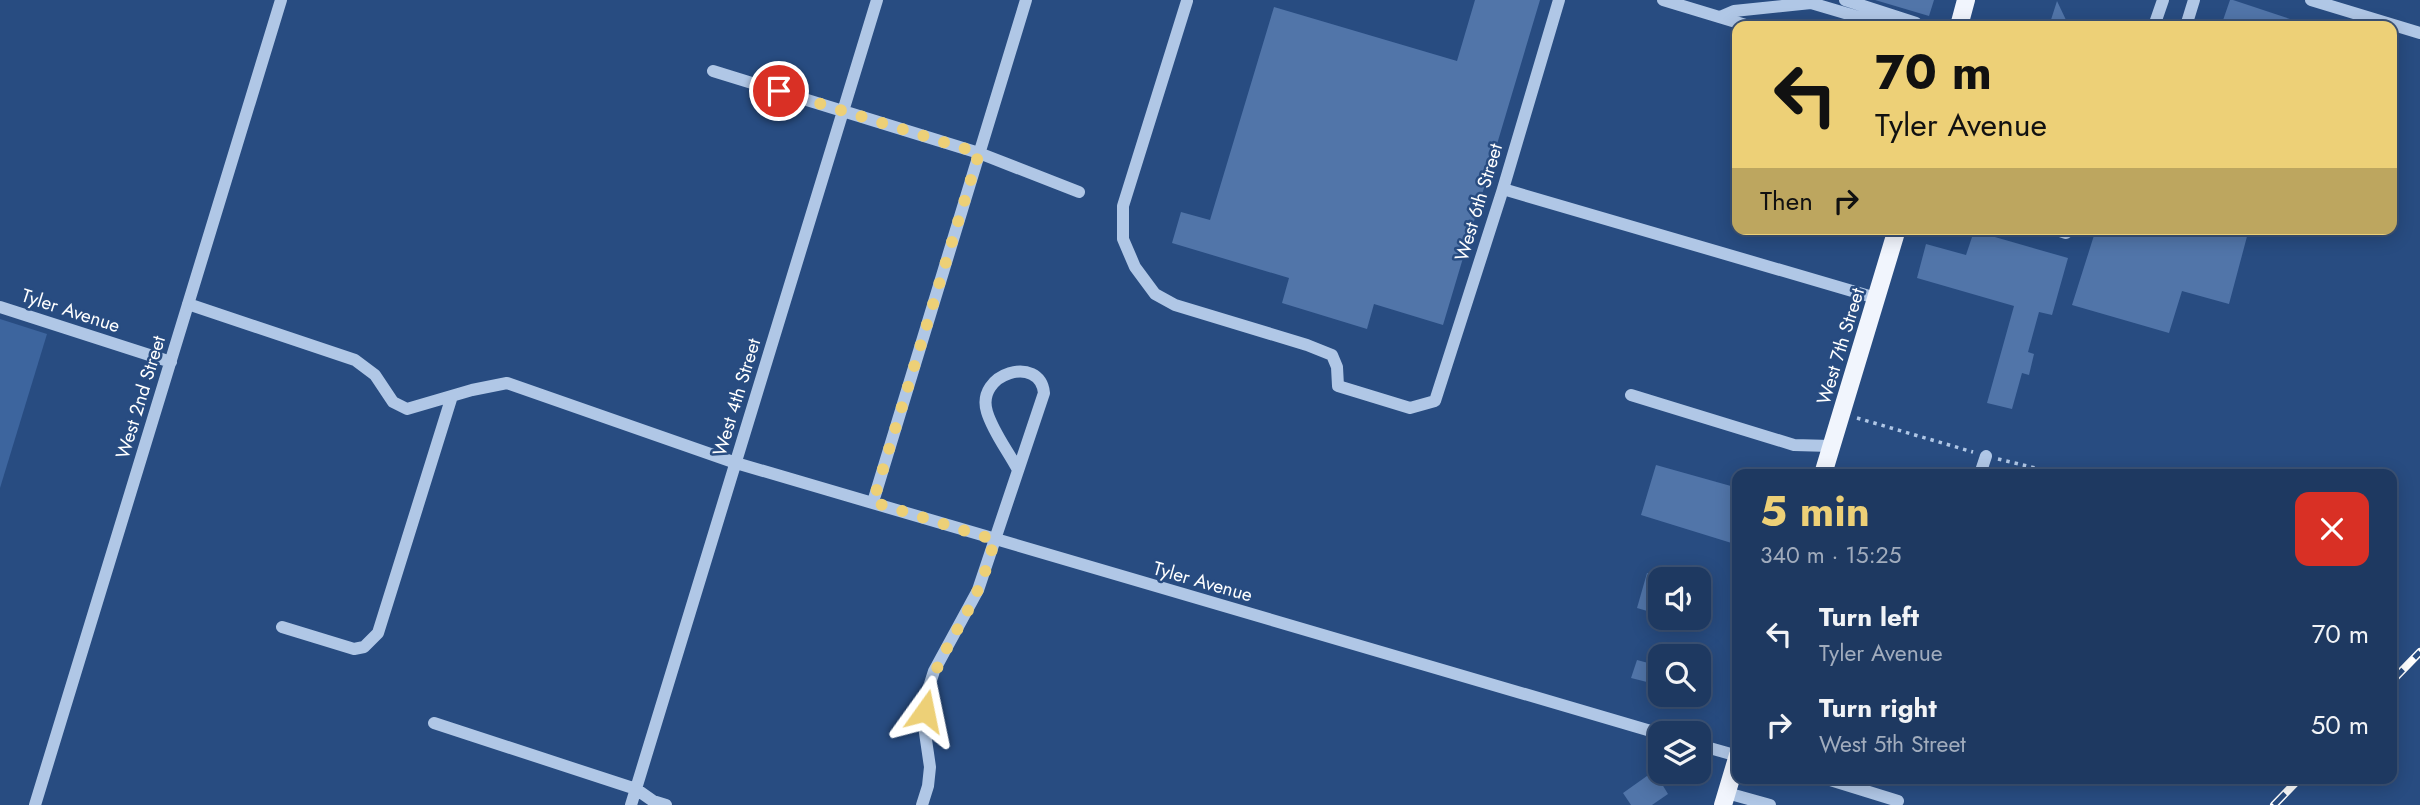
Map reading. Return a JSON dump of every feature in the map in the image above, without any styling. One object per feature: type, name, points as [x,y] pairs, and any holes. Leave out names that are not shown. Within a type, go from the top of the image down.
[{"type":"main road","points":[[1960,21],[1966,0]]},
{"type":"main road","name":"West 7th Street","points":[[1824,469],[1895,235]]},
{"type":"main road","points":[[1725,799],[1732,775]]},
{"type":"street","name":"West 2nd Street","points":[[35,805],[281,0]]},
{"type":"street","name":"West 4th Street","points":[[631,805],[877,0]]},
{"type":"street","points":[[873,502],[1026,0]]},
{"type":"street","name":"West 6th Street","points":[[1187,1],[1123,206],[1124,239],[1135,267],[1155,293],[1175,305],[1332,355],[1337,367],[1338,386],[1410,408],[1435,401],[1503,189],[1559,0]]},
{"type":"street","points":[[1663,0],[1732,21]]},
{"type":"street","points":[[1845,0],[1910,21]]},
{"type":"street","points":[[2156,21],[2163,0]]},
{"type":"street","points":[[2188,21],[2194,0]]},
{"type":"street","points":[[2311,0],[2381,21]]},
{"type":"street","points":[[2361,15],[2365,0]]},
{"type":"street","points":[[1720,18],[1734,11],[1812,2],[1873,21]]},
{"type":"street","points":[[2397,26],[2420,33]]},
{"type":"street","points":[[713,71],[979,153],[1079,192]]},
{"type":"street","points":[[1503,189],[1876,298]]},
{"type":"street","name":"Tyler Avenue","points":[[188,304],[355,360],[375,375],[393,402],[407,409],[507,383],[736,463],[1648,730]]},
{"type":"street","name":"Tyler Avenue","points":[[0,307],[170,362]]},
{"type":"street","points":[[922,805],[930,767],[925,726],[927,693],[934,671],[978,590],[1044,393],[1039,378],[1013,371],[993,383],[986,397],[986,411],[1018,470]]},
{"type":"street","points":[[1631,395],[1794,445],[1831,446]]},
{"type":"street","points":[[282,627],[354,649],[364,647],[378,633],[452,396]]},
{"type":"street","points":[[1982,469],[1986,456]]},
{"type":"street","points":[[434,723],[636,789],[653,801],[666,805]]},
{"type":"street","points":[[1711,748],[1732,753]]},
{"type":"street","points":[[1843,784],[1898,801]]},
{"type":"street","points":[[1725,799],[1770,805]]},
{"type":"path","points":[[1841,413],[2039,469]]},
{"type":"shaded area","points":[[0,319],[47,334],[0,488]]},
{"type":"building","points":[[1475,0],[1540,0],[1443,325],[1374,304],[1367,329],[1282,303],[1289,278],[1172,243],[1181,212],[1210,220],[1274,7],[1457,61]]},
{"type":"building","points":[[1875,0],[1934,0],[1929,16]]},
{"type":"building","points":[[2230,0],[2233,0],[2296,21],[2223,21]]},
{"type":"building","points":[[2057,1],[2069,21],[2051,21]]},
{"type":"building","points":[[1973,235],[1988,235],[2068,258],[2052,315],[2039,312],[2028,352],[2034,354],[2029,375],[2022,373],[2012,409],[1987,403],[2014,306],[1917,278],[1926,244],[1966,255]]},
{"type":"building","points":[[2094,235],[2247,235],[2229,304],[2182,291],[2169,333],[2072,305]]},
{"type":"building","points":[[1656,465],[1732,486],[1732,543],[1641,515]]},
{"type":"building","points":[[1647,573],[1648,573],[1648,611],[1637,608]]},
{"type":"building","points":[[1637,660],[1648,663],[1647,682],[1631,678]]},
{"type":"building","points":[[1648,775],[1648,784],[1662,784],[1668,794],[1652,805],[1631,805],[1623,793]]},
{"type":"railway","points":[[2397,676],[2420,652]]},
{"type":"railway","points":[[2274,805],[2294,784]]},
{"type":"route","points":[[779,91],[979,153],[873,502],[995,540],[978,590],[934,671],[925,711]]}]
